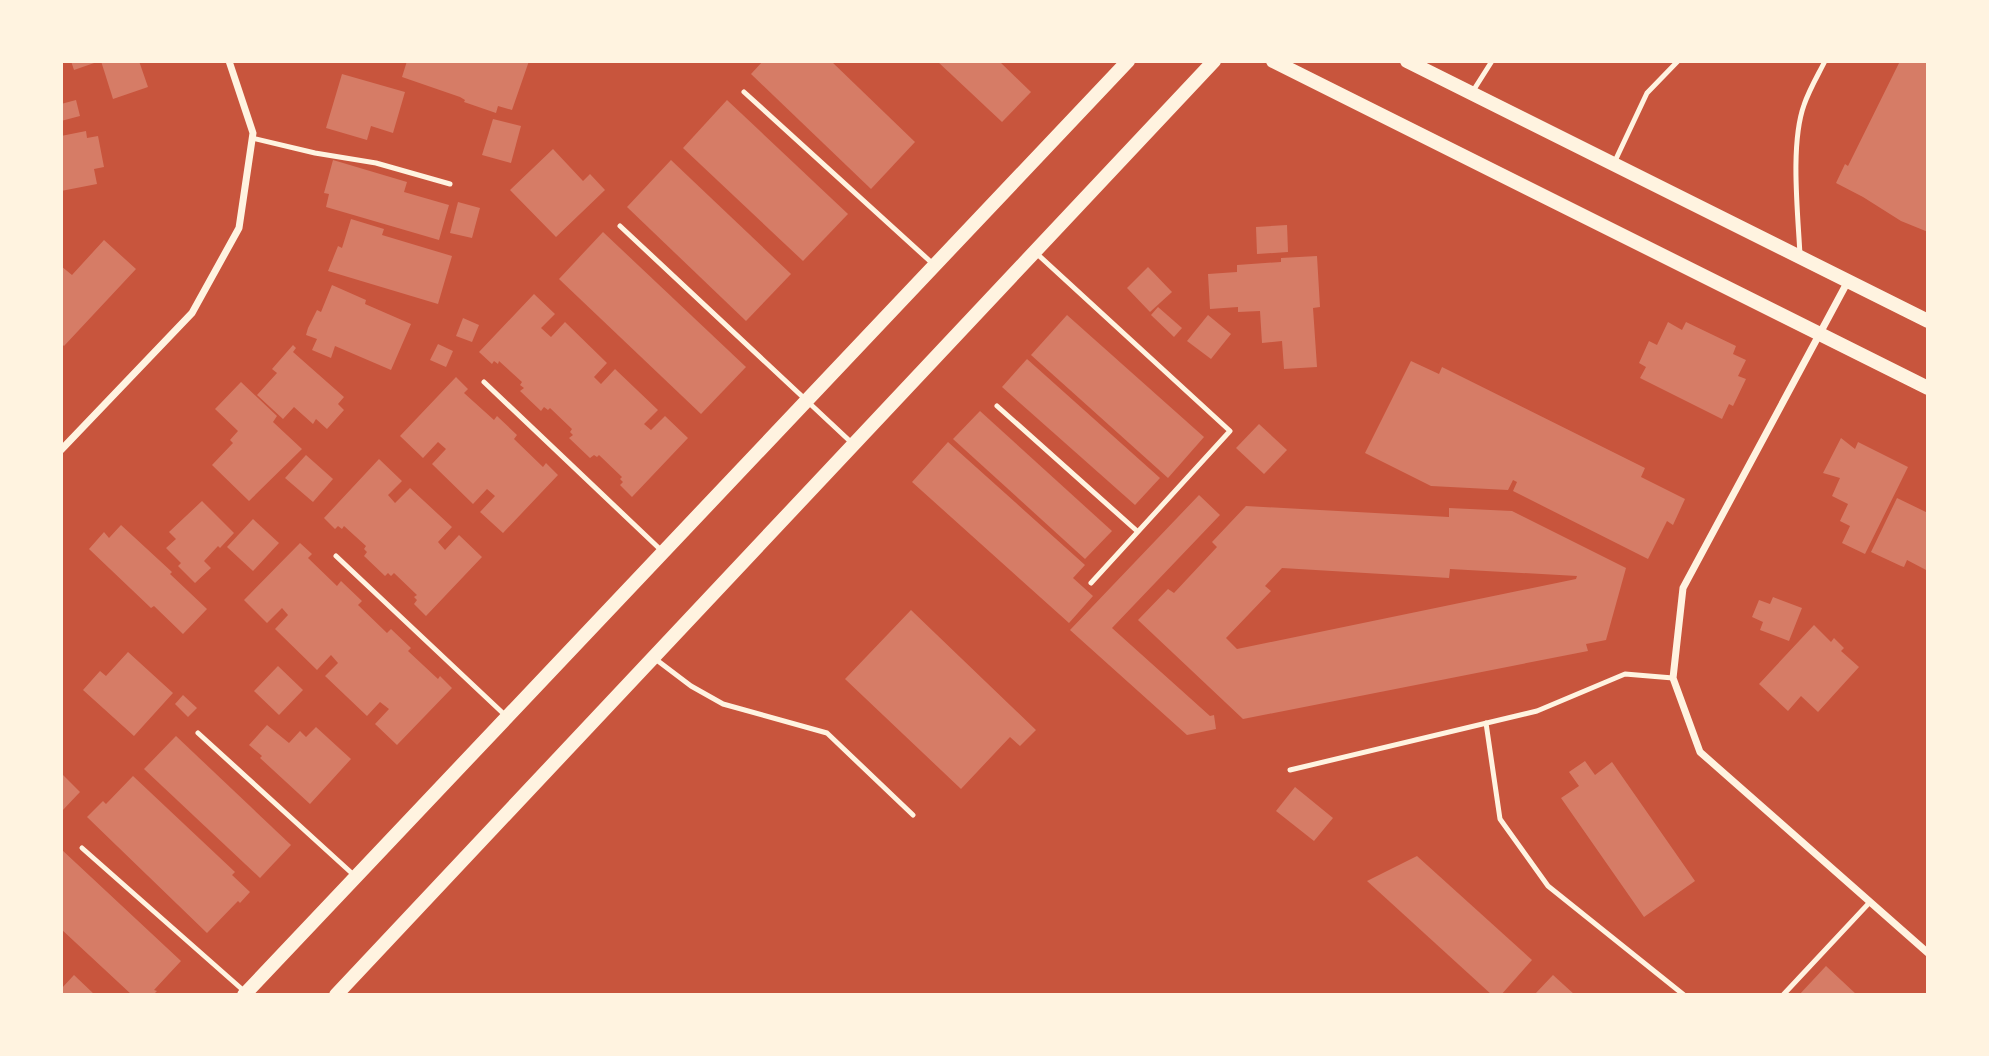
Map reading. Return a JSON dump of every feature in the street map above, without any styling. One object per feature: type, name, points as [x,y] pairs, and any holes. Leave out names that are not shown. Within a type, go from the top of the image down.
[{"type":"main road","points":[[245,994],[1128,61]]},
{"type":"main road","points":[[336,995],[1214,61]]},
{"type":"main road","points":[[1273,61],[1928,388]]},
{"type":"main road","points":[[1407,61],[1928,321]]},
{"type":"street","points":[[61,450],[192,313],[239,228],[253,133],[229,61]]},
{"type":"street","points":[[1848,281],[1683,588],[1674,678],[1700,752],[1928,953]]},
{"type":"lane","points":[[1471,93],[1492,61]]},
{"type":"lane","points":[[1613,164],[1647,93],[1678,61]]},
{"type":"lane","points":[[1800,258],[1796,177],[1798,134],[1803,106],[1825,61]]},
{"type":"lane","points":[[744,92],[935,265]]},
{"type":"lane","points":[[252,138],[315,153],[376,163],[450,184]]},
{"type":"lane","points":[[620,226],[854,445]]},
{"type":"lane","points":[[1035,252],[1230,432],[1091,583]]},
{"type":"lane","points":[[484,382],[663,552]]},
{"type":"lane","points":[[998,406],[1137,531]]},
{"type":"lane","points":[[336,556],[506,717]]},
{"type":"lane","points":[[653,658],[691,686],[723,704],[827,733],[913,815]]},
{"type":"lane","points":[[1290,770],[1537,711],[1625,674],[1674,678]]},
{"type":"lane","points":[[1486,723],[1500,819],[1548,886],[1684,995]]},
{"type":"lane","points":[[198,733],[356,877]]},
{"type":"lane","points":[[82,848],[245,994]]},
{"type":"lane","points":[[1783,995],[1870,902]]},
{"type":"building","points":[[71,61],[97,61],[97,62],[74,70]]},
{"type":"building","points":[[101,61],[139,61],[148,87],[113,99]]},
{"type":"building","points":[[407,61],[529,61],[512,110],[498,106],[496,113],[402,77]]},
{"type":"building","points":[[763,61],[831,61],[915,142],[871,189],[751,74]]},
{"type":"building","points":[[937,61],[999,61],[1031,92],[1002,122]]},
{"type":"building","points":[[1900,61],[1928,61],[1928,232],[1901,221],[1836,183],[1845,164],[1848,166]]},
{"type":"building","points":[[342,74],[405,92],[393,133],[371,126],[367,140],[326,128]]},
{"type":"building","points":[[76,100],[80,116],[61,121],[61,104]]},
{"type":"building","points":[[727,100],[848,214],[803,261],[683,148]]},
{"type":"building","points":[[493,119],[521,126],[511,163],[482,155]]},
{"type":"building","points":[[86,131],[87,138],[98,136],[104,167],[94,169],[97,184],[61,191],[61,136]]},
{"type":"building","points":[[553,149],[583,181],[590,174],[605,190],[556,237],[510,190]]},
{"type":"building","points":[[333,160],[407,182],[404,192],[449,205],[439,240],[326,207],[329,194],[324,193]]},
{"type":"building","points":[[671,160],[791,274],[746,321],[627,207]]},
{"type":"building","points":[[458,202],[480,208],[472,238],[450,233]]},
{"type":"building","points":[[351,219],[384,229],[382,235],[452,256],[438,304],[328,271],[338,246],[342,248]]},
{"type":"building","points":[[1287,225],[1288,252],[1257,254],[1256,227]]},
{"type":"building","points":[[603,232],[746,367],[701,414],[559,279]]},
{"type":"building","points":[[104,240],[136,269],[64,346],[61,343],[61,266],[72,275]]},
{"type":"building","points":[[1317,256],[1320,307],[1313,308],[1317,367],[1284,369],[1282,341],[1262,343],[1260,311],[1238,312],[1238,307],[1210,309],[1208,274],[1237,272],[1237,265]]},
{"type":"building","points":[[1148,267],[1172,292],[1150,312],[1127,288]]},
{"type":"building","points":[[332,285],[366,300],[365,304],[411,324],[391,370],[335,346],[331,358],[312,350],[317,339],[306,335],[308,328],[317,310],[321,312]]},
{"type":"building","points":[[534,294],[555,314],[541,328],[551,337],[565,322],[607,363],[594,377],[601,384],[615,369],[658,410],[644,424],[651,430],[665,416],[688,438],[632,497],[620,485],[623,482],[620,479],[622,477],[599,455],[590,458],[569,438],[573,435],[570,432],[572,429],[550,408],[548,410],[544,407],[541,411],[520,391],[524,388],[520,385],[522,382],[499,361],[498,364],[494,361],[492,364],[479,352]]},
{"type":"building","points":[[1158,307],[1182,328],[1174,337],[1151,315]]},
{"type":"building","points":[[1067,315],[1204,437],[1168,478],[1031,355]]},
{"type":"building","points":[[1208,315],[1231,334],[1211,359],[1187,341]]},
{"type":"building","points":[[463,318],[479,325],[472,342],[456,336]]},
{"type":"building","points":[[1668,322],[1682,330],[1686,322],[1736,346],[1733,354],[1746,360],[1738,376],[1746,379],[1733,406],[1729,404],[1722,419],[1640,378],[1646,367],[1639,363],[1649,341],[1657,345]]},
{"type":"building","points":[[438,344],[453,351],[446,367],[430,360]]},
{"type":"building","points":[[293,345],[296,348],[293,352],[344,397],[338,404],[344,410],[327,429],[316,419],[313,424],[294,407],[283,419],[257,395],[277,373],[272,369]]},
{"type":"building","points":[[1027,359],[1160,478],[1135,505],[1002,387]]},
{"type":"building","points":[[1411,361],[1439,374],[1442,367],[1645,468],[1641,477],[1685,499],[1673,525],[1667,521],[1648,559],[1513,491],[1517,482],[1513,480],[1508,490],[1431,486],[1365,453]]},
{"type":"building","points":[[456,377],[468,389],[464,393],[494,420],[497,416],[517,435],[514,439],[543,467],[546,463],[558,475],[503,533],[480,512],[495,496],[487,489],[473,504],[432,464],[446,449],[438,442],[423,458],[400,436]]},
{"type":"building","points":[[241,382],[277,416],[273,422],[302,449],[249,501],[212,465],[233,443],[230,440],[238,431],[215,409]]},
{"type":"building","points":[[980,411],[1112,531],[1085,559],[953,439]]},
{"type":"building","points":[[1259,424],[1287,450],[1264,474],[1236,448]]},
{"type":"building","points":[[1841,438],[1855,449],[1858,442],[1908,467],[1865,554],[1842,543],[1850,526],[1840,521],[1848,504],[1832,496],[1840,478],[1823,473]]},
{"type":"building","points":[[948,442],[1085,565],[1073,578],[1093,596],[1069,623],[912,482]]},
{"type":"building","points":[[306,455],[333,479],[313,502],[285,478]]},
{"type":"building","points":[[379,459],[402,481],[388,495],[395,503],[410,488],[452,527],[438,542],[445,550],[459,535],[482,557],[426,616],[414,604],[417,600],[414,597],[417,595],[394,573],[385,576],[364,556],[367,552],[364,549],[366,546],[344,526],[342,529],[338,526],[335,529],[324,518]]},
{"type":"building","points":[[1199,495],[1220,515],[1112,628],[1210,716],[1214,715],[1216,729],[1187,735],[1070,630]]},
{"type":"building","points":[[1897,498],[1928,513],[1928,571],[1907,560],[1904,567],[1901,566],[1871,552]]},
{"type":"building","points":[[202,501],[234,533],[204,561],[211,568],[195,583],[178,566],[181,563],[166,548],[176,539],[169,532]]},
{"type":"building","points":[[1246,506],[1449,517],[1449,508],[1512,511],[1626,568],[1606,640],[1586,644],[1588,651],[1243,719],[1138,620],[1168,589],[1174,593],[1217,547],[1212,542]],"holes":[[[1282,568],[1449,578],[1450,569],[1577,576],[1576,579],[1237,649],[1226,638],[1271,591],[1265,586]]]},
{"type":"building","points":[[253,519],[279,543],[253,571],[227,547]]},
{"type":"building","points":[[121,525],[207,609],[183,634],[154,606],[151,608],[89,549],[104,532],[109,538]]},
{"type":"building","points":[[300,543],[312,554],[308,558],[337,586],[341,581],[362,601],[358,605],[387,633],[391,629],[411,648],[408,651],[438,679],[440,676],[452,688],[397,745],[375,724],[389,709],[380,702],[367,716],[325,676],[338,663],[331,655],[317,670],[275,629],[288,615],[282,608],[267,623],[244,600]]},
{"type":"building","points":[[1773,597],[1802,608],[1789,641],[1760,630],[1763,622],[1752,617],[1759,600],[1770,604]]},
{"type":"building","points":[[911,610],[1036,730],[1020,746],[1010,737],[961,789],[845,679]]},
{"type":"building","points":[[1814,625],[1831,642],[1834,638],[1844,648],[1841,651],[1859,667],[1818,712],[1801,696],[1788,711],[1759,684]]},
{"type":"building","points":[[128,652],[173,693],[134,736],[83,690],[100,671],[106,676]]},
{"type":"building","points":[[278,666],[303,690],[279,715],[254,691]]},
{"type":"building","points":[[183,695],[197,708],[188,717],[175,704]]},
{"type":"building","points":[[267,725],[289,743],[300,731],[306,737],[316,727],[351,759],[310,804],[249,745]]},
{"type":"building","points":[[176,736],[291,845],[260,878],[144,769]]},
{"type":"building","points":[[1585,761],[1595,775],[1612,762],[1695,881],[1644,917],[1561,798],[1579,786],[1569,772]]},
{"type":"building","points":[[61,773],[80,792],[61,812]]},
{"type":"building","points":[[133,776],[235,872],[232,875],[250,892],[207,933],[87,817],[103,801],[106,804]]},
{"type":"building","points":[[1295,787],[1333,818],[1314,841],[1276,811]]},
{"type":"building","points":[[61,849],[181,961],[154,990],[157,991],[153,995],[132,995],[61,929]]},
{"type":"building","points":[[1417,856],[1532,960],[1501,995],[1492,995],[1367,881]]},
{"type":"building","points":[[1826,966],[1857,995],[1799,995]]},
{"type":"building","points":[[74,975],[95,995],[61,995],[61,989]]},
{"type":"building","points":[[1553,975],[1575,995],[1534,995]]}]
